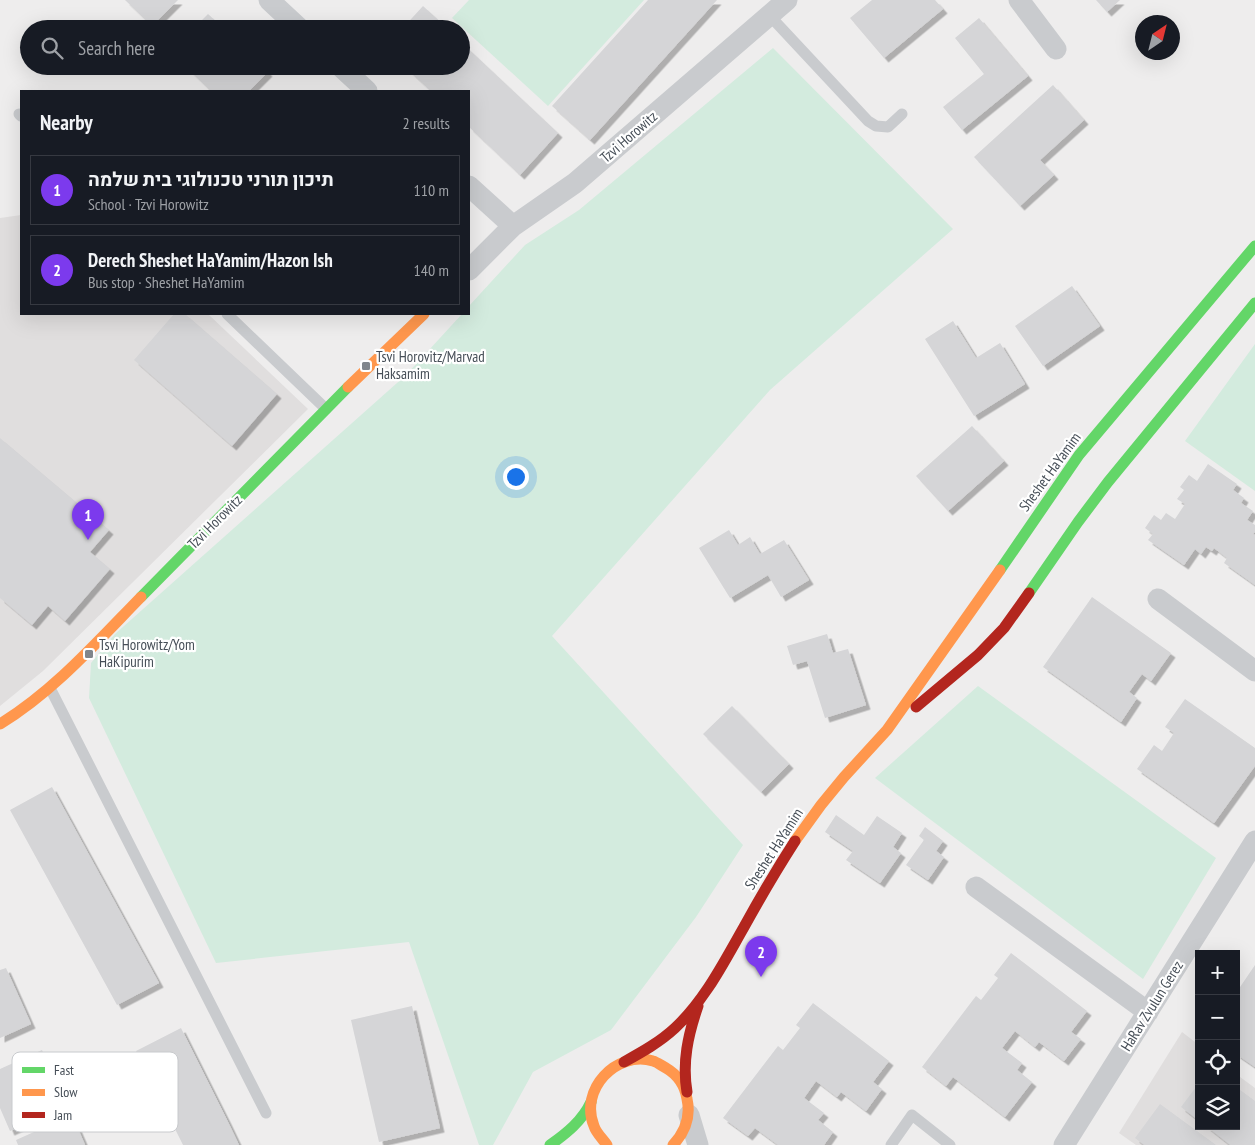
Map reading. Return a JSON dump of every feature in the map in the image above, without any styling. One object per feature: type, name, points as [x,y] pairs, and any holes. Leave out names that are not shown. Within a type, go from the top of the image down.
[{"type":"street","points":[[269,0],[290,20]]},
{"type":"street","name":"Tzvi Horowitz","points":[[470,269],[513,226],[575,183],[787,0]]},
{"type":"street","points":[[1019,0],[1056,49]]},
{"type":"street","points":[[350,75],[366,90]]},
{"type":"street","points":[[470,187],[513,226]]},
{"type":"street","name":"Sheshet HaYamim","points":[[888,730],[1079,454],[1255,246]]},
{"type":"street","name":"Sheshet HaYamim","points":[[590,1102],[595,1087],[604,1074],[644,1052],[661,1040],[683,1019],[702,996],[731,950],[770,881],[821,805],[844,777],[888,730],[970,661],[1004,628],[1108,482],[1255,303]]},
{"type":"street","name":"Tzvi Horowitz","points":[[0,724],[50,688],[326,409],[423,315]]},
{"type":"street","points":[[1158,600],[1255,671]]},
{"type":"street","name":"HaRav Zvulun Gerez","points":[[1064,1145],[1255,841]]},
{"type":"street","points":[[976,886],[1148,1012]]},
{"type":"street","name":"Sheshet HaYamim","points":[[689,1115],[684,1069],[686,1050],[690,1031],[702,996]]},
{"type":"street","points":[[624,1062],[638,1059],[661,1064],[674,1073],[686,1092]]},
{"type":"street","points":[[550,1145],[566,1135],[575,1126],[583,1117],[590,1102]]},
{"type":"street","points":[[590,1102],[593,1124],[600,1138],[607,1145]]},
{"type":"street","points":[[673,1145],[684,1130],[689,1115]]},
{"type":"street","points":[[689,1115],[698,1145]]},
{"type":"lane","points":[[770,16],[868,120],[876,126],[888,127],[902,114]]},
{"type":"lane","points":[[228,315],[326,409]]},
{"type":"lane","points":[[50,688],[266,1113]]},
{"type":"lane","points":[[890,1145],[912,1115],[950,1145]]},
{"type":"shaded area","points":[[20,215],[20,315],[209,315],[308,409],[43,671],[0,706],[0,218]]},
{"type":"shaded area","points":[[1182,1032],[1195,1042],[1195,1130],[1240,1130],[1240,1077],[1255,1088],[1255,1145],[1136,1145],[1119,1133]]},
{"type":"green space","points":[[469,0],[644,0],[548,106],[470,34],[470,20],[454,20],[452,18]]},
{"type":"green space","points":[[773,48],[953,229],[770,390],[552,636],[743,845],[696,917],[611,1030],[533,1072],[493,1145],[479,1145],[409,942],[216,963],[89,698],[91,663],[115,634],[406,375],[461,315],[470,315],[470,305],[525,245],[579,210]]},
{"type":"green space","points":[[1255,344],[1255,491],[1185,441]]},
{"type":"green space","points":[[978,686],[1216,858],[1143,979],[875,778]]},
{"type":"building","points":[[125,0],[178,0],[158,20],[146,20]]},
{"type":"building","points":[[648,0],[717,0],[590,140],[552,106]]},
{"type":"building","points":[[872,0],[935,0],[943,9],[884,58],[850,18]]},
{"type":"building","points":[[1096,0],[1120,0],[1107,12]]},
{"type":"building","points":[[423,6],[438,20],[410,20]]},
{"type":"building","points":[[208,14],[215,20],[202,20]]},
{"type":"building","points":[[979,18],[1028,76],[962,130],[943,107],[984,74],[955,38]]},
{"type":"building","points":[[470,50],[558,133],[520,175],[470,128],[470,90],[430,90],[414,75],[470,75]]},
{"type":"building","points":[[194,75],[265,75],[250,90],[210,90]]},
{"type":"building","points":[[1053,85],[1084,120],[1040,160],[1054,175],[1020,206],[974,157]]},
{"type":"building","points":[[1072,286],[1100,326],[1043,366],[1015,326]]},
{"type":"building","points":[[173,315],[186,315],[277,394],[232,446],[134,360]]},
{"type":"building","points":[[953,321],[976,358],[1000,343],[1025,384],[974,416],[925,339]]},
{"type":"building","points":[[972,426],[1004,461],[948,511],[916,476]]},
{"type":"building","points":[[0,438],[109,530],[90,552],[110,569],[65,621],[48,606],[32,625],[0,598]]},
{"type":"building","points":[[1208,464],[1237,484],[1233,490],[1244,498],[1241,503],[1253,511],[1247,520],[1255,525],[1255,532],[1253,534],[1255,535],[1255,585],[1224,563],[1227,558],[1214,548],[1212,551],[1206,547],[1201,554],[1195,549],[1184,565],[1148,540],[1153,534],[1145,528],[1154,515],[1161,520],[1166,513],[1175,519],[1185,504],[1177,499],[1184,490],[1180,487],[1189,475],[1197,481]]},
{"type":"building","points":[[729,530],[738,545],[750,537],[760,554],[784,540],[809,580],[781,597],[768,575],[730,598],[699,548]]},
{"type":"building","points":[[1092,597],[1171,653],[1151,681],[1142,674],[1129,692],[1137,698],[1121,722],[1043,667]]},
{"type":"building","points":[[827,634],[833,653],[848,649],[866,705],[825,718],[807,661],[793,665],[787,646]]},
{"type":"building","points":[[1185,699],[1255,748],[1255,766],[1214,823],[1137,769],[1154,745],[1162,751],[1174,733],[1165,727]]},
{"type":"building","points":[[732,706],[789,764],[761,792],[703,734]]},
{"type":"building","points":[[52,787],[159,983],[117,1005],[10,810]]},
{"type":"building","points":[[836,815],[864,835],[877,816],[902,833],[893,847],[901,853],[880,883],[846,860],[853,851],[825,832]]},
{"type":"building","points":[[925,827],[943,841],[936,851],[944,857],[928,880],[906,865],[924,840],[919,836]]},
{"type":"building","points":[[1011,953],[1087,1011],[1071,1032],[1081,1039],[1064,1061],[1039,1042],[1035,1047],[1015,1031],[1002,1048],[1022,1063],[1017,1070],[1032,1082],[1005,1117],[953,1077],[946,1086],[922,1067],[976,996],[981,1000],[998,978],[994,975]]},
{"type":"building","points":[[1255,965],[1255,1067],[1240,1057],[1240,987]]},
{"type":"building","points":[[6,968],[31,1024],[0,1038],[0,970]]},
{"type":"building","points":[[813,1003],[889,1061],[873,1082],[882,1089],[866,1111],[841,1092],[837,1097],[816,1081],[804,1098],[824,1113],[818,1120],[833,1132],[824,1145],[778,1145],[755,1128],[748,1136],[723,1118],[778,1046],[783,1050],[800,1028],[796,1025]]},
{"type":"building","points":[[412,1006],[440,1128],[379,1142],[351,1020]]},
{"type":"building","points":[[181,1028],[239,1145],[183,1145],[176,1132],[178,1052],[136,1051]]},
{"type":"building","points":[[12,1064],[12,1130],[10,1131],[0,1108],[0,1069]]},
{"type":"building","points":[[1195,1088],[1195,1118],[1181,1107]]},
{"type":"building","points":[[1240,1090],[1255,1101],[1255,1145],[1230,1145],[1211,1130],[1240,1130]]},
{"type":"building","points":[[1160,1104],[1216,1145],[1144,1145],[1135,1138]]},
{"type":"building","points":[[34,1132],[79,1132],[85,1145],[18,1145],[16,1140]]},
{"type":"traffic: fast","points":[[1000,570],[1079,455],[1255,246]]},
{"type":"traffic: fast","points":[[1029,593],[1108,482],[1255,303]]},
{"type":"traffic: fast","points":[[141,597],[348,387]]},
{"type":"traffic: fast","points":[[550,1145],[574,1126],[591,1102]]},
{"type":"traffic: slow","points":[[348,387],[423,315]]},
{"type":"traffic: slow","points":[[795,841],[844,777],[887,730],[1000,570]]},
{"type":"traffic: slow","points":[[0,724],[39,697],[57,681],[141,597]]},
{"type":"traffic: slow","points":[[607,1145],[595,1129],[591,1112],[592,1099],[596,1087],[614,1067],[626,1061],[639,1059],[655,1062],[670,1071],[677,1077],[685,1090],[688,1106],[686,1124],[681,1135],[673,1145]]},
{"type":"traffic: jam","points":[[916,707],[978,655],[1004,628],[1029,593]]},
{"type":"traffic: jam","points":[[624,1062],[669,1033],[696,1005],[721,967],[762,894],[795,841]]},
{"type":"traffic: jam","points":[[687,1092],[685,1070],[687,1049],[691,1027],[698,1006]]},
{"type":"place","name":"Tsvi Horovitz/Marvad Haksamim","points":[[366,366]]},
{"type":"place","name":"תיכון תורני טכנולוגי בית שלמה","points":[[88,540]]},
{"type":"place","name":"Tsvi Horowitz/Yom HaKipurim","points":[[89,654]]},
{"type":"place","name":"Derech Sheshet HaYamim/Hazon Ish","points":[[761,977]]}]
